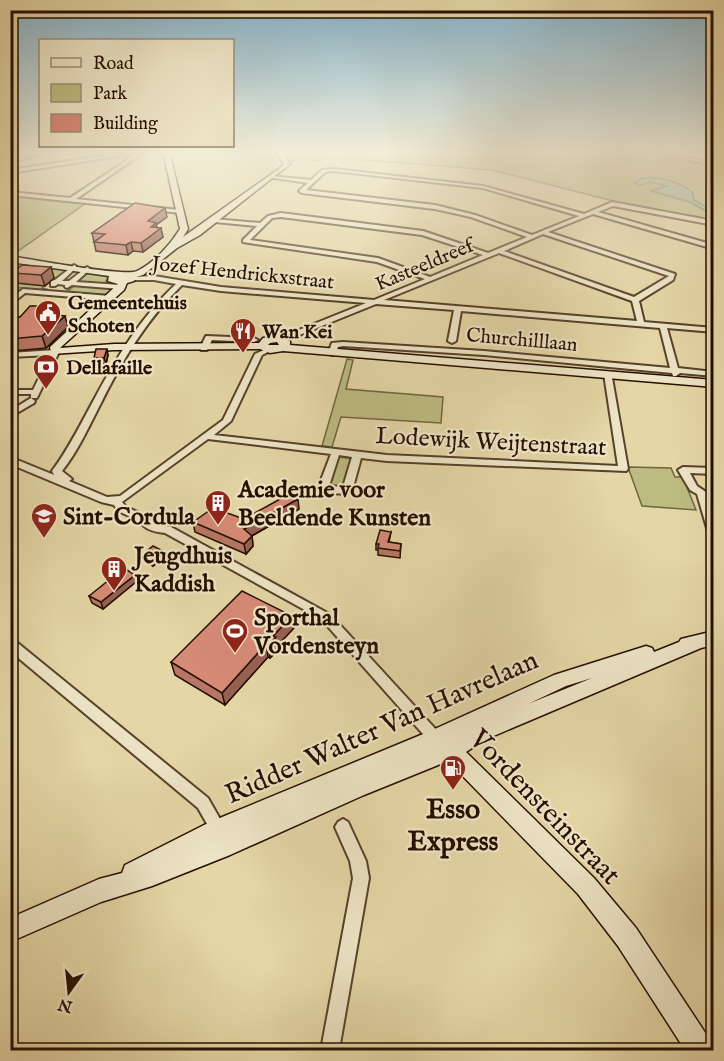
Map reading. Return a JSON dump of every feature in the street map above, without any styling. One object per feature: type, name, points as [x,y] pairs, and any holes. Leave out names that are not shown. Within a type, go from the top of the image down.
[{"type":"street","points":[[76,201],[179,212]]},
{"type":"street","points":[[174,246],[184,228],[177,201]]},
{"type":"street","points":[[10,415],[35,393],[54,358],[55,347],[110,298],[125,279],[143,271],[174,246],[194,235],[240,201]]},
{"type":"street","points":[[381,201],[435,207],[473,216],[533,237]]},
{"type":"street","points":[[532,201],[582,215]]},
{"type":"street","name":"Kasteeldreef","points":[[283,344],[431,279],[612,204],[714,223]]},
{"type":"street","points":[[593,212],[714,247]]},
{"type":"street","points":[[431,279],[378,260],[245,241],[275,215],[395,228],[437,236],[488,255]]},
{"type":"street","points":[[212,222],[259,228]]},
{"type":"street","points":[[542,232],[673,275],[671,279],[635,300]]},
{"type":"street","points":[[182,235],[194,235]]},
{"type":"street","points":[[499,251],[635,300]]},
{"type":"street","points":[[10,259],[87,269],[125,279]]},
{"type":"street","points":[[44,292],[74,267]]},
{"type":"street","points":[[58,294],[87,269]]},
{"type":"street","name":"Jozef Hendrickxstraat","points":[[55,282],[125,279],[180,283],[221,289],[714,330]]},
{"type":"street","points":[[10,356],[126,347],[204,348],[261,345],[259,354],[227,421],[209,437],[122,499],[110,499],[58,475],[57,471],[126,347],[168,294],[180,283]]},
{"type":"street","points":[[10,303],[23,291],[110,298]]},
{"type":"street","points":[[635,300],[641,324]]},
{"type":"street","points":[[452,340],[458,308]]},
{"type":"street","points":[[663,326],[677,375]]},
{"type":"street","name":"Churchilllaan","points":[[261,345],[283,344],[332,353],[608,374],[714,374]]},
{"type":"street","name":"Churchilllaan","points":[[332,353],[335,345],[342,344],[484,353],[677,375],[714,384]]},
{"type":"street","name":"Lodewijk Weijtenstraat","points":[[209,437],[357,455],[438,462],[623,469],[608,374]]},
{"type":"street","points":[[10,392],[35,393]]},
{"type":"street","name":"Lodewijk Weijtenstraat","points":[[336,452],[323,488],[347,491],[357,455]]},
{"type":"street","name":"Vordensteinstraat","points":[[10,460],[105,500],[117,502],[122,509],[146,519],[146,523],[157,529],[166,530],[262,580],[327,618],[443,744],[586,886],[627,937],[700,1050]]},
{"type":"street","points":[[714,471],[683,470],[693,488],[700,492],[714,535]]},
{"type":"street","name":"Ridder Walter Van Havrelaan","points":[[10,930],[99,891],[152,875],[224,837],[357,788],[443,744],[477,734],[705,640]]},
{"type":"street","points":[[11,646],[203,803],[224,837]]},
{"type":"street","points":[[330,1050],[361,878],[358,861],[343,827]]},
{"type":"green space","points":[[11,201],[86,203],[11,256]]},
{"type":"green space","points":[[611,201],[713,201],[713,221]]},
{"type":"green space","points":[[11,262],[67,269],[57,278],[25,276],[44,286],[42,288],[46,289],[44,290],[11,287]]},
{"type":"green space","points":[[89,272],[109,276],[106,281],[117,286],[108,295],[67,292]]},
{"type":"green space","points":[[347,359],[353,360],[346,389],[443,397],[441,423],[341,417],[332,447],[322,446]]},
{"type":"green space","points":[[339,457],[354,459],[344,488],[328,486]]},
{"type":"green space","points":[[628,467],[671,468],[675,477],[683,477],[696,510],[642,506]]},
{"type":"shaded area","points":[[685,201],[695,201],[713,211],[706,211]]},
{"type":"building","points":[[135,203],[165,208],[148,221],[156,223],[151,227],[161,228],[141,243],[131,242],[126,245],[94,242],[105,234],[92,233]]},
{"type":"building","points":[[22,265],[51,267],[41,275],[12,273]]},
{"type":"building","points":[[30,306],[40,306],[38,310],[65,316],[42,336],[10,339],[10,318],[20,317]]},
{"type":"building","points":[[96,349],[107,349],[104,358],[94,358]]},
{"type":"building","points":[[291,493],[298,499],[244,529],[252,536],[244,544],[193,522],[213,508],[244,519]]},
{"type":"building","points":[[380,530],[391,532],[388,542],[401,544],[400,551],[378,548],[379,544],[376,544]]},
{"type":"building","points":[[153,546],[163,551],[151,559],[142,555]]},
{"type":"building","points":[[124,568],[135,575],[101,602],[89,596]]},
{"type":"building","name":"Sporthal Vordensteyn","points":[[242,591],[292,616],[273,636],[276,637],[268,646],[266,644],[222,693],[171,662]]},
{"type":"place","name":"Gemeentehuis Schoten","points":[[48,336]]},
{"type":"place","name":"Wan Kei","points":[[243,354]]},
{"type":"place","name":"Dellafaille","points":[[46,390]]},
{"type":"place","name":"Academie voor Beeldende Kunsten","points":[[218,526]]},
{"type":"place","name":"Sint-Cordula","points":[[44,539]]},
{"type":"place","name":"Jeugdhuis Kaddish","points":[[114,592]]},
{"type":"place","name":"Sporthal Vordensteyn","points":[[235,654]]},
{"type":"place","name":"Esso Express","points":[[453,791]]}]
